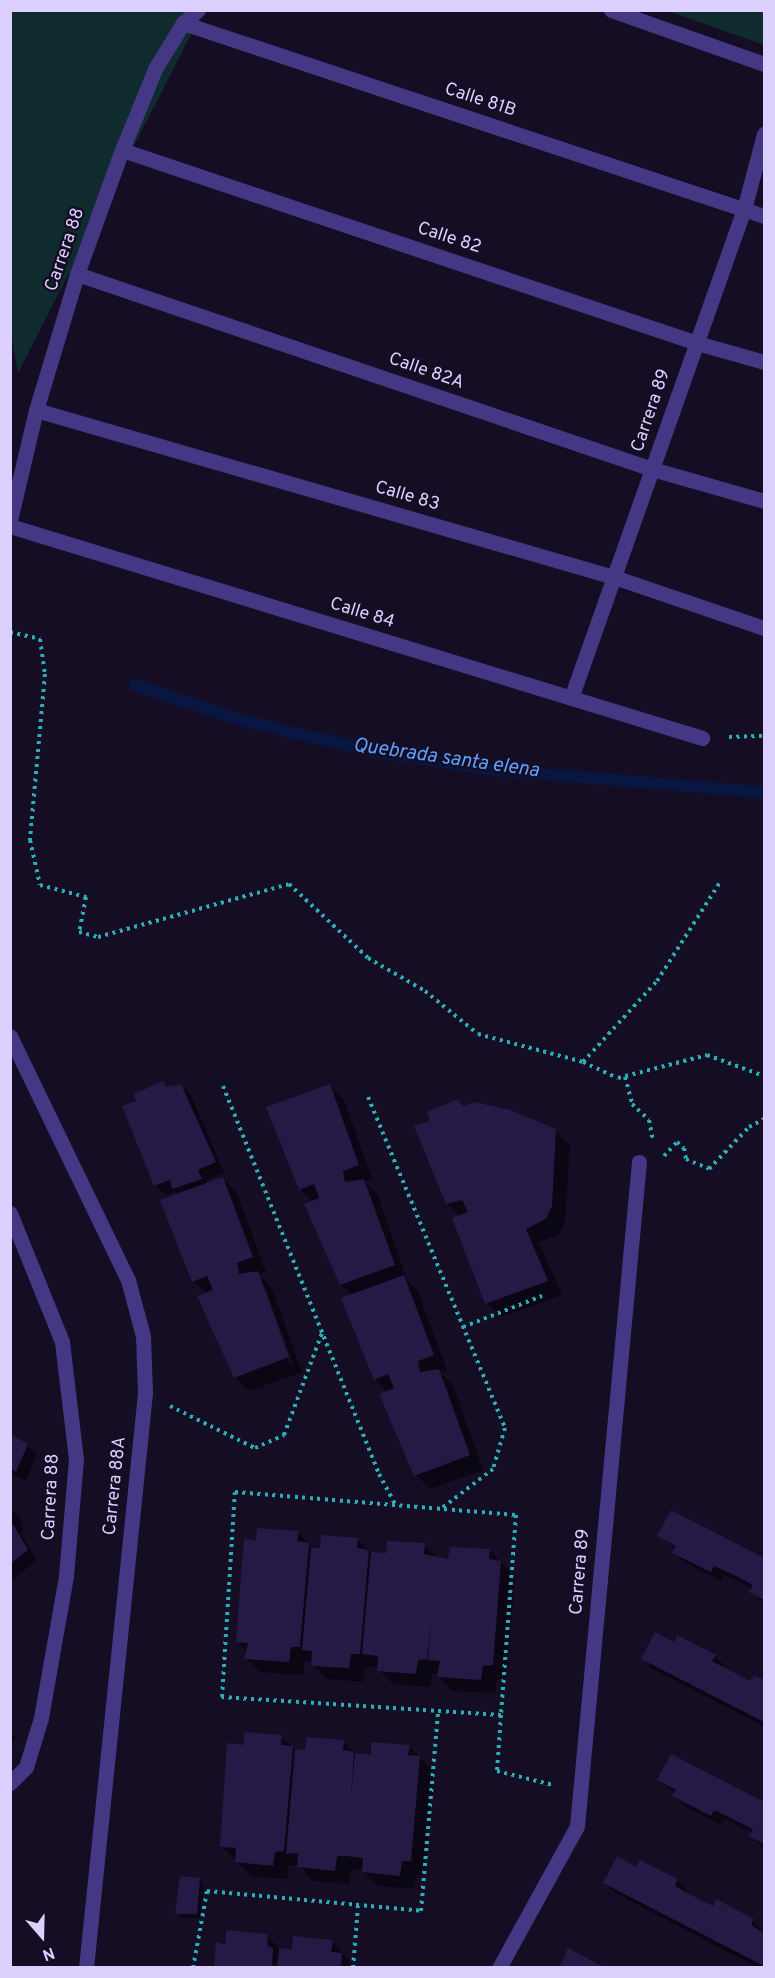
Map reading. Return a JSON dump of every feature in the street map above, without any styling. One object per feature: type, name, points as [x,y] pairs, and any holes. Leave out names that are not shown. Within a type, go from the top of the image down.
[{"type":"street","name":"Carrera 88","points":[[10,520],[36,410],[76,274],[154,69],[183,23],[198,10]]},
{"type":"street","points":[[611,10],[765,64]]},
{"type":"street","name":"Calle 81B","points":[[183,23],[765,216]]},
{"type":"street","name":"Carrera 89","points":[[571,698],[744,209],[765,134]]},
{"type":"street","name":"Calle 82","points":[[122,150],[697,343],[765,362]]},
{"type":"street","name":"Calle 82A","points":[[76,274],[652,469],[765,501]]},
{"type":"street","name":"Calle 83","points":[[36,410],[614,577],[765,628]]},
{"type":"street","name":"Calle 84","points":[[10,526],[702,738]]},
{"type":"street","name":"Carrera 88A","points":[[10,1036],[128,1280],[143,1336],[145,1393],[86,1968]]},
{"type":"street","name":"Carrera 89","points":[[500,1968],[577,1826],[639,1162]]},
{"type":"street","name":"Carrera 88","points":[[10,1213],[62,1342],[76,1460],[66,1576],[41,1718],[26,1767],[10,1783]]},
{"type":"path","points":[[10,632],[39,639],[45,674],[30,840],[40,885],[86,897],[79,932],[98,937],[289,884],[368,958],[425,991],[478,1034],[583,1062],[618,1078],[707,1054],[765,1076]]},
{"type":"path","points":[[702,738],[765,736]]},
{"type":"path","points":[[583,1062],[657,981],[720,882]]},
{"type":"path","points":[[625,1077],[633,1104],[649,1120],[653,1143]]},
{"type":"path","points":[[223,1086],[379,1474],[395,1504]]},
{"type":"path","points":[[368,1097],[504,1428],[493,1469],[442,1509]]},
{"type":"path","points":[[661,1160],[677,1142],[684,1148],[686,1159],[709,1169],[749,1127],[765,1119]]},
{"type":"path","points":[[463,1327],[542,1296]]},
{"type":"path","points":[[145,1393],[255,1448],[284,1435],[322,1333]]},
{"type":"path","points":[[501,1715],[222,1697],[236,1492],[516,1515],[498,1771],[580,1792]]},
{"type":"path","points":[[193,1968],[207,1891],[421,1911],[438,1712]]},
{"type":"path","points":[[353,1968],[358,1906]]},
{"type":"green space","points":[[10,11],[203,11],[18,373],[10,327]]},
{"type":"green space","points":[[668,11],[764,11],[764,45]]},
{"type":"building","points":[[163,1081],[166,1087],[181,1084],[216,1162],[198,1170],[202,1179],[172,1189],[170,1180],[154,1186],[122,1106],[136,1101],[134,1094]]},
{"type":"building","points":[[330,1084],[359,1165],[343,1171],[345,1182],[364,1179],[395,1265],[340,1285],[304,1204],[319,1198],[314,1184],[299,1190],[266,1107]]},
{"type":"building","points":[[458,1099],[463,1106],[474,1102],[510,1110],[556,1129],[552,1206],[546,1219],[526,1229],[548,1281],[485,1304],[452,1218],[468,1212],[462,1200],[446,1204],[414,1126],[430,1121],[427,1112]]},
{"type":"building","points":[[223,1177],[253,1257],[237,1263],[239,1274],[258,1271],[289,1357],[234,1378],[197,1296],[213,1290],[207,1276],[192,1282],[160,1200]]},
{"type":"building","points":[[404,1275],[434,1355],[418,1361],[420,1372],[439,1369],[470,1455],[414,1476],[379,1394],[394,1388],[388,1374],[374,1380],[341,1298]]},
{"type":"building","points":[[10,1434],[28,1444],[16,1472],[10,1469]]},
{"type":"building","points":[[671,1510],[764,1558],[764,1600],[749,1592],[753,1585],[734,1575],[714,1566],[711,1572],[672,1553],[676,1546],[657,1536]]},
{"type":"building","points":[[13,1524],[28,1550],[10,1564],[10,1526]]},
{"type":"building","points":[[257,1528],[299,1531],[297,1541],[309,1543],[300,1647],[291,1647],[289,1662],[244,1659],[248,1643],[236,1642],[244,1539],[256,1541]]},
{"type":"building","points":[[321,1535],[358,1538],[357,1548],[369,1550],[360,1654],[351,1654],[349,1668],[311,1666],[312,1651],[302,1650],[311,1548],[320,1548]]},
{"type":"building","points":[[387,1541],[425,1543],[424,1554],[448,1559],[450,1547],[490,1549],[489,1559],[501,1561],[493,1665],[483,1666],[481,1680],[437,1677],[440,1661],[428,1660],[431,1622],[427,1659],[418,1660],[416,1674],[377,1671],[378,1656],[362,1654],[371,1552],[386,1553]]},
{"type":"building","points":[[655,1632],[674,1642],[677,1635],[716,1655],[712,1661],[750,1681],[754,1675],[764,1680],[764,1722],[641,1659]]},
{"type":"building","points":[[244,1732],[282,1735],[281,1745],[293,1746],[284,1851],[275,1852],[273,1866],[235,1862],[236,1848],[220,1847],[227,1743],[244,1745]]},
{"type":"building","points":[[307,1737],[344,1740],[343,1750],[354,1752],[351,1796],[355,1753],[371,1755],[371,1742],[410,1745],[408,1755],[420,1756],[411,1861],[402,1861],[400,1876],[362,1872],[363,1858],[346,1856],[337,1856],[335,1871],[297,1867],[298,1853],[286,1854],[295,1749],[305,1750]]},
{"type":"building","points":[[671,1754],[764,1802],[764,1844],[749,1836],[753,1829],[714,1810],[711,1816],[672,1796],[676,1790],[657,1780]]},
{"type":"building","points":[[617,1856],[636,1867],[640,1860],[678,1879],[675,1886],[693,1896],[713,1906],[716,1899],[754,1919],[751,1925],[764,1933],[764,1966],[603,1883]]},
{"type":"building","points":[[180,1876],[200,1878],[197,1914],[175,1914]]},
{"type":"building","points":[[226,1930],[267,1934],[268,1946],[273,1948],[272,1968],[214,1968],[216,1942],[226,1945]]},
{"type":"building","points":[[293,1936],[333,1940],[331,1952],[342,1953],[341,1968],[277,1968],[279,1948],[292,1950]]},
{"type":"building","points":[[568,1948],[606,1968],[559,1968]]},
{"type":"waterway","name":"Quebrada santa elena","points":[[135,685],[244,721],[377,752],[494,770],[764,792]]}]
